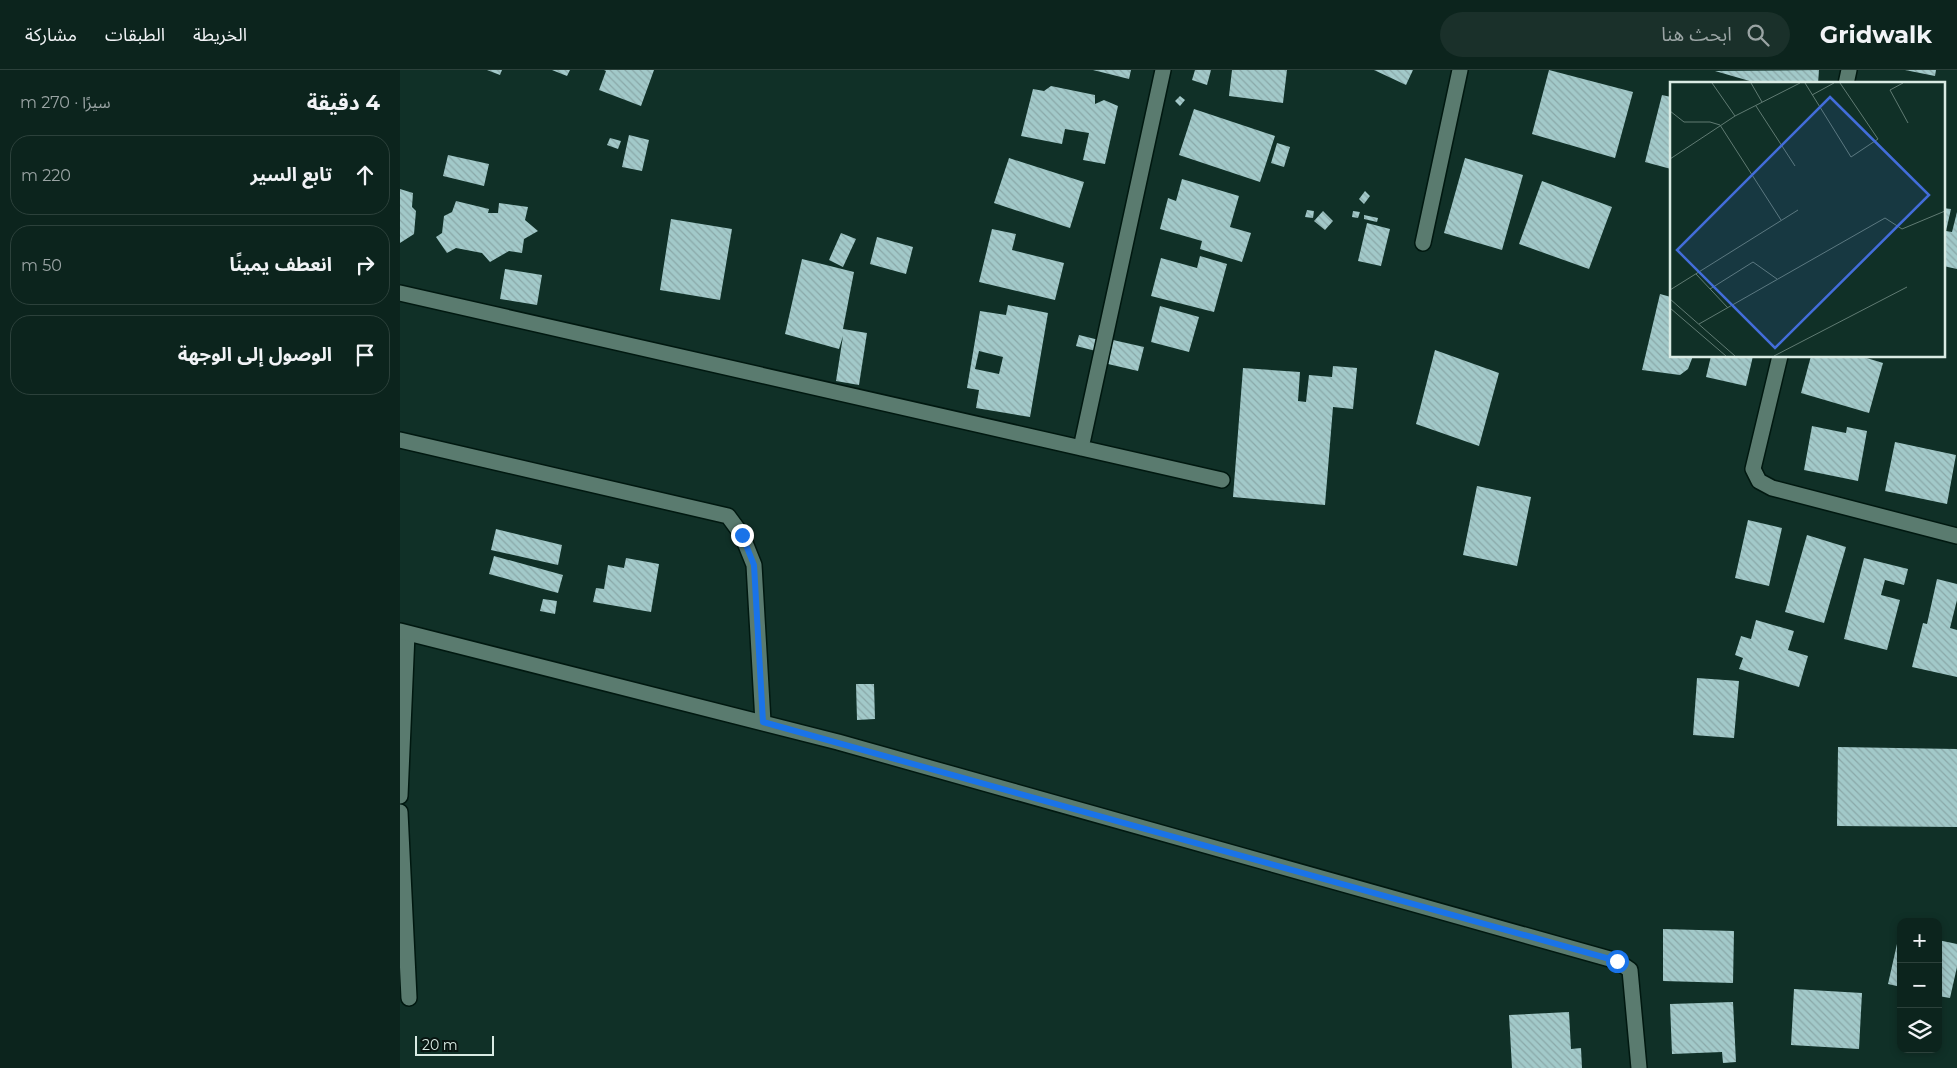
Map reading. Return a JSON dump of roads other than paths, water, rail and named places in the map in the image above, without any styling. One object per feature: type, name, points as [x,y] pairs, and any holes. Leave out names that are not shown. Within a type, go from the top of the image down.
[{"type":"street","points":[[1080,448],[1163,70]]},
{"type":"street","points":[[1424,243],[1460,70]]},
{"type":"street","points":[[400,293],[1222,480]]},
{"type":"street","points":[[1780,358],[1753,469],[1759,481],[1772,488],[1957,536]]},
{"type":"street","points":[[400,440],[728,516],[742,535],[754,565],[763,722]]},
{"type":"street","points":[[400,796],[404,633],[763,722],[1617,961],[1630,970],[1639,1068]]},
{"type":"street","points":[[400,812],[408,998]]}]
